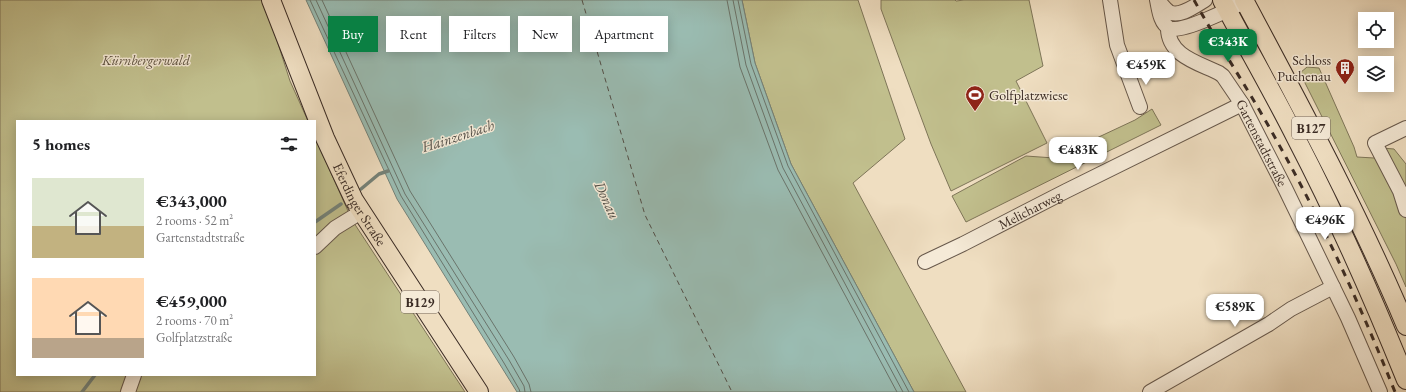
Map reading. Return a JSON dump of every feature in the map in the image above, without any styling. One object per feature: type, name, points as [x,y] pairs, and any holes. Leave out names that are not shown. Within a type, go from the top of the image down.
[{"type":"main road","name":"Eferdinger Straße","points":[[271,0],[325,138],[361,212],[479,392]]},
{"type":"main road","name":"B127","points":[[1245,0],[1356,214],[1385,276],[1406,326]]},
{"type":"main road","name":"B127","points":[[1224,5],[1296,137],[1326,197],[1358,266],[1406,380]]},
{"type":"street","points":[[1110,0],[1118,45],[1140,107]]},
{"type":"street","points":[[1157,0],[1167,10],[1175,14],[1191,5],[1205,0]]},
{"type":"street","name":"Gartenstadtstraße","points":[[1157,0],[1162,20],[1168,28],[1172,44],[1178,52],[1186,58],[1223,76],[1242,104],[1333,287],[1380,392]]},
{"type":"street","points":[[1168,28],[1178,30],[1224,5],[1245,0]]},
{"type":"street","name":"Melicharweg","points":[[925,262],[1242,104]]},
{"type":"street","points":[[1406,128],[1375,143],[1400,191],[1406,210]]},
{"type":"street","points":[[316,246],[335,228],[361,212]]},
{"type":"street","points":[[1150,392],[1269,324],[1291,309],[1333,287]]},
{"type":"street","points":[[128,392],[134,376]]},
{"type":"green space","name":"Kürnbergerwald","points":[[0,0],[264,0],[290,81],[308,120],[16,120],[16,376],[316,376],[316,139],[352,220],[465,392],[0,392]]},
{"type":"green space","points":[[742,0],[858,0],[905,139],[853,183],[966,392],[914,392],[791,164],[755,63]]},
{"type":"green space","name":"Golfplatzwiese","points":[[881,0],[1029,0],[1043,66],[1016,81],[1047,143],[951,191],[931,144],[881,9]]},
{"type":"green space","points":[[1307,67],[1319,68],[1357,157],[1374,158],[1382,148],[1394,149],[1406,164],[1406,287],[1396,264],[1300,73]]},
{"type":"green space","points":[[1152,109],[1161,125],[966,222],[952,196],[1026,156],[1054,158],[1135,120]]},
{"type":"water","name":"Donau","points":[[306,0],[742,0],[755,63],[791,164],[914,392],[517,392],[397,199],[330,52],[378,52],[378,16],[328,16],[328,48]]},
{"type":"waterway","name":"Hainzenbach","points":[[361,189],[379,174],[388,171]]},
{"type":"waterway","name":"Hainzenbach","points":[[316,221],[341,204]]},
{"type":"waterway","name":"Hainzenbach","points":[[82,392],[94,376]]},
{"type":"ferry route","points":[[582,0],[645,215],[732,392]]},
{"type":"railway","points":[[1194,0],[1295,173],[1355,297],[1395,392]]},
{"type":"place","name":"Schloss Puchenau","points":[[1345,85]]},
{"type":"place","name":"Golfplatzwiese","points":[[975,112]]}]
